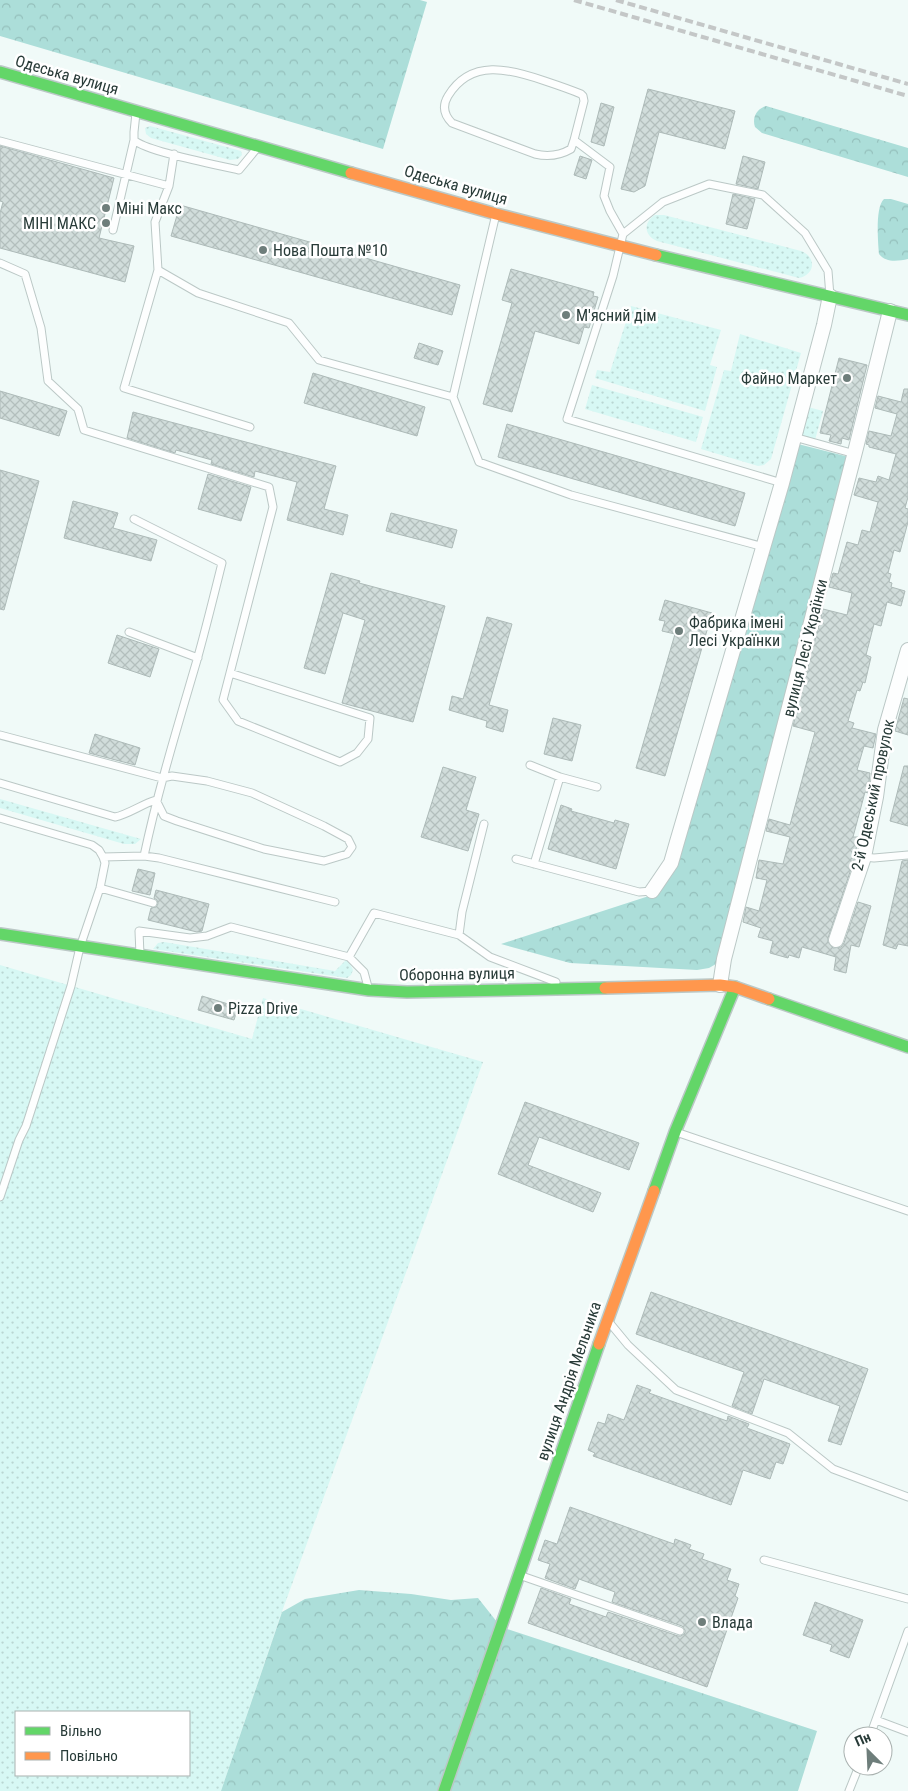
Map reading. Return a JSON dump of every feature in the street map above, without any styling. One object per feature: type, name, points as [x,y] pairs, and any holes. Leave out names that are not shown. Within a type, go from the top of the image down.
[{"type":"street","name":"Одеська вулиця","points":[[0,72],[496,214],[621,247],[908,315]]},
{"type":"street","points":[[652,891],[671,863],[782,483],[817,353],[830,296]]},
{"type":"street","name":"вулиця Лесі Українки","points":[[720,985],[727,949],[855,454],[890,310]]},
{"type":"street","name":"2-й Одеський провулок","points":[[836,940],[864,857],[876,797],[885,730],[908,650]]},
{"type":"street","name":"Оборонна вулиця","points":[[0,934],[369,990],[407,992],[720,985],[735,987],[908,1046]]},
{"type":"street","name":"вулиця Андрія Мельника","points":[[444,1791],[674,1132],[735,987]]},
{"type":"lane","points":[[497,69],[522,73],[583,96],[584,101],[574,140],[571,149],[562,154],[546,156],[535,154],[452,123],[446,114],[444,104],[449,94],[458,84],[475,72],[497,69]]},
{"type":"lane","points":[[113,230],[134,140],[136,112]]},
{"type":"lane","points":[[134,140],[140,145],[239,170],[258,147]]},
{"type":"lane","points":[[574,140],[610,167],[604,196],[623,234],[613,276],[567,419],[782,483]]},
{"type":"lane","points":[[0,141],[169,186]]},
{"type":"lane","points":[[174,154],[169,186],[155,222],[158,270],[124,388],[250,427]]},
{"type":"lane","points":[[623,234],[663,202],[709,184],[763,195],[805,233],[828,271],[830,296]]},
{"type":"lane","points":[[496,214],[453,397],[479,462],[571,495],[764,547]]},
{"type":"lane","points":[[0,263],[25,274],[41,328],[48,381],[78,409],[84,430],[269,487],[273,507],[222,700],[238,720],[340,762],[357,753],[368,739],[370,718],[230,673]]},
{"type":"lane","points":[[158,270],[198,293],[290,323],[319,360],[453,397]]},
{"type":"lane","points":[[793,437],[855,454]]},
{"type":"lane","points":[[134,519],[222,563],[198,658],[156,800],[144,856]]},
{"type":"lane","points":[[129,632],[198,658]]},
{"type":"lane","points":[[0,735],[162,778],[172,776],[207,781],[252,793],[324,826],[348,839],[352,846],[347,854],[324,861],[264,849],[164,816],[156,800]]},
{"type":"lane","points":[[530,765],[560,778],[597,787]]},
{"type":"lane","points":[[534,864],[560,778]]},
{"type":"lane","points":[[0,783],[114,817],[122,815],[142,804],[156,800]]},
{"type":"lane","points":[[0,818],[92,845],[99,850],[105,863],[100,888],[80,947],[71,986],[26,1126],[18,1140],[0,1197]]},
{"type":"lane","points":[[459,936],[462,912],[484,824]]},
{"type":"lane","points":[[864,857],[908,855]]},
{"type":"lane","points":[[103,857],[144,856],[159,858],[335,902]]},
{"type":"lane","points":[[516,859],[639,892],[652,891]]},
{"type":"lane","points":[[100,888],[153,904]]},
{"type":"lane","points":[[349,957],[374,913],[459,936],[490,957],[568,987]]},
{"type":"lane","points":[[140,955],[139,931],[190,938],[207,936],[231,927],[349,957],[364,972],[369,990]]},
{"type":"lane","points":[[674,1132],[908,1211]]},
{"type":"lane","points":[[607,1320],[628,1345],[676,1390],[788,1433],[834,1469],[908,1497]]},
{"type":"lane","points":[[764,1560],[908,1599]]},
{"type":"lane","points":[[519,1575],[680,1631]]},
{"type":"lane","points":[[874,1726],[908,1631]]},
{"type":"lane","points":[[876,1720],[908,1732]]},
{"type":"lane","points":[[849,1791],[855,1776]]},
{"type":"shaded area","points":[[150,126],[241,151],[242,155],[238,159],[230,160],[151,138],[146,134],[145,128]]},
{"type":"shaded area","points":[[655,215],[664,215],[801,251],[810,257],[812,261],[811,270],[799,278],[657,241],[647,232],[648,221]]},
{"type":"shaded area","points":[[631,306],[721,330],[710,365],[717,367],[705,411],[595,378],[597,370],[610,372]]},
{"type":"shaded area","points":[[740,334],[801,353],[771,459],[764,465],[758,466],[701,449],[724,370],[731,371]]},
{"type":"shaded area","points":[[592,385],[703,417],[696,442],[585,409]]},
{"type":"shaded area","points":[[808,407],[823,411],[815,440],[800,436]]},
{"type":"shaded area","points":[[0,799],[141,839],[135,844],[124,844],[0,808]]},
{"type":"shaded area","points":[[164,942],[335,971],[346,960],[353,970],[347,978],[153,949],[158,943]]},
{"type":"shaded area","points":[[0,965],[252,1039],[263,998],[483,1062],[280,1617],[221,1791],[0,1791]]},
{"type":"green space","points":[[0,0],[420,0],[427,2],[383,149],[0,36]]},
{"type":"green space","points":[[766,106],[908,148],[908,177],[762,133],[755,127],[754,120],[757,112]]},
{"type":"green space","points":[[884,199],[908,204],[908,259],[889,260],[879,254],[878,217],[881,203]]},
{"type":"green space","points":[[798,444],[849,457],[716,964],[709,968],[697,970],[570,963],[501,944],[652,895],[663,886],[671,875],[682,850]]},
{"type":"green space","points":[[359,1590],[411,1594],[451,1600],[478,1598],[501,1627],[817,1731],[798,1791],[221,1791],[282,1612],[305,1599]]},
{"type":"building","points":[[648,89],[735,111],[725,149],[659,132],[645,186],[634,192],[621,189]]},
{"type":"building","points":[[601,103],[614,107],[604,146],[591,142]]},
{"type":"building","points":[[0,146],[114,178],[99,238],[134,246],[125,282],[0,248],[0,213],[3,202],[0,201]]},
{"type":"building","points":[[580,156],[592,160],[586,179],[574,175]]},
{"type":"building","points":[[743,156],[765,162],[758,189],[736,184]]},
{"type":"building","points":[[733,194],[755,199],[747,229],[726,224]]},
{"type":"building","points":[[180,205],[460,285],[452,315],[171,236]]},
{"type":"building","points":[[511,269],[594,292],[593,296],[598,297],[589,328],[584,327],[579,344],[535,331],[512,412],[483,404],[512,303],[502,300]]},
{"type":"building","points":[[419,343],[443,351],[438,365],[414,358]]},
{"type":"building","points":[[839,358],[867,365],[849,440],[842,438],[841,444],[829,441],[831,435],[820,433]]},
{"type":"building","points":[[313,373],[425,407],[417,436],[304,403]]},
{"type":"building","points":[[904,389],[908,389],[908,497],[905,508],[908,509],[908,522],[900,552],[894,550],[888,573],[891,574],[889,582],[892,583],[891,587],[905,591],[901,606],[887,602],[881,626],[874,624],[866,655],[871,657],[865,683],[863,682],[860,691],[857,690],[848,721],[854,723],[852,728],[876,734],[873,748],[864,746],[857,770],[870,773],[868,793],[865,792],[853,837],[858,837],[855,857],[828,938],[828,942],[833,948],[841,947],[858,902],[871,906],[859,947],[851,945],[846,973],[834,970],[836,957],[802,947],[799,958],[789,955],[788,958],[770,953],[773,941],[758,937],[761,928],[743,922],[746,907],[759,911],[767,880],[756,878],[759,860],[783,864],[790,837],[766,831],[769,819],[790,825],[815,732],[793,726],[823,609],[847,615],[852,593],[829,587],[833,573],[838,574],[847,542],[858,545],[862,530],[870,532],[878,502],[854,495],[859,478],[876,482],[878,476],[889,480],[896,454],[869,447],[866,444],[869,431],[891,436],[897,414],[875,408],[878,396],[901,402]]},
{"type":"building","points":[[0,391],[67,411],[59,436],[0,418]]},
{"type":"building","points":[[133,412],[336,466],[324,509],[348,515],[343,535],[287,520],[297,482],[255,471],[254,477],[211,464],[212,460],[176,450],[175,453],[127,438]]},
{"type":"building","points":[[507,424],[745,493],[735,526],[498,457]]},
{"type":"building","points":[[0,470],[39,481],[4,610],[0,609]]},
{"type":"building","points":[[208,474],[251,487],[241,521],[198,509]]},
{"type":"building","points":[[73,501],[118,513],[113,528],[157,540],[151,561],[64,538]]},
{"type":"building","points":[[391,513],[457,530],[452,548],[386,531]]},
{"type":"building","points":[[331,573],[360,581],[359,583],[445,606],[413,722],[342,703],[365,620],[343,613],[325,674],[304,668]]},
{"type":"building","points":[[665,600],[712,613],[665,776],[636,768],[675,634],[662,631],[665,621],[659,620]]},
{"type":"building","points":[[487,617],[512,624],[489,705],[508,710],[503,732],[486,727],[487,721],[449,710],[452,696],[463,699]]},
{"type":"building","points":[[117,635],[159,649],[150,677],[108,663]]},
{"type":"building","points":[[904,698],[908,699],[908,735],[895,731]]},
{"type":"building","points":[[553,718],[581,725],[572,761],[544,754]]},
{"type":"building","points":[[95,734],[140,748],[135,765],[89,753]]},
{"type":"building","points":[[904,766],[908,766],[908,826],[890,821]]},
{"type":"building","points":[[443,767],[476,777],[466,810],[479,814],[468,851],[421,837]]},
{"type":"building","points":[[561,805],[572,809],[571,811],[614,823],[615,820],[629,824],[616,869],[548,849]]},
{"type":"building","points":[[908,860],[908,946],[898,944],[896,949],[883,945],[902,861]]},
{"type":"building","points":[[138,869],[155,873],[150,895],[132,891]]},
{"type":"building","points":[[156,890],[209,904],[202,931],[197,932],[148,920],[151,908],[156,907],[158,904],[154,898]]},
{"type":"building","name":"Pizza Drive","points":[[202,996],[238,1007],[234,1020],[198,1010]]},
{"type":"building","points":[[525,1102],[639,1143],[629,1170],[539,1137],[528,1165],[601,1193],[593,1212],[498,1174]]},
{"type":"building","points":[[651,1292],[868,1369],[841,1445],[828,1441],[840,1406],[764,1379],[752,1414],[732,1406],[744,1372],[636,1334]]},
{"type":"building","points":[[637,1385],[651,1390],[649,1393],[727,1421],[728,1416],[749,1424],[747,1428],[790,1444],[783,1464],[776,1462],[770,1479],[743,1470],[731,1505],[593,1456],[595,1453],[588,1450],[598,1422],[605,1424],[608,1414],[624,1420]]},
{"type":"building","points":[[570,1507],[674,1544],[675,1539],[691,1545],[689,1549],[704,1554],[702,1559],[731,1569],[727,1580],[739,1584],[735,1596],[738,1598],[707,1687],[528,1623],[541,1588],[571,1599],[569,1604],[606,1617],[608,1612],[678,1636],[685,1633],[682,1626],[612,1602],[615,1592],[579,1579],[575,1589],[545,1578],[550,1564],[538,1560],[545,1540],[557,1544]]},
{"type":"building","points":[[815,1602],[863,1620],[849,1658],[830,1651],[832,1645],[803,1635]]},
{"type":"railway","points":[[574,0],[908,96]]},
{"type":"railway","points":[[616,0],[908,84]]},
{"type":"traffic: fast","points":[[0,72],[351,173]]},
{"type":"traffic: fast","points":[[656,255],[908,315]]},
{"type":"traffic: fast","points":[[0,934],[369,990],[407,992],[605,988]]},
{"type":"traffic: fast","points":[[654,1191],[675,1132],[735,987]]},
{"type":"traffic: fast","points":[[769,999],[908,1047]]},
{"type":"traffic: fast","points":[[444,1791],[599,1344]]},
{"type":"traffic: slow","points":[[351,173],[496,214],[656,255]]},
{"type":"traffic: slow","points":[[605,988],[720,985],[735,987],[769,999]]},
{"type":"traffic: slow","points":[[599,1344],[654,1191]]},
{"type":"place","name":"Міні Макс","points":[[106,208]]},
{"type":"place","name":"МІНІ МАКС","points":[[106,223]]},
{"type":"place","name":"Нова Пошта №10","points":[[263,250]]},
{"type":"place","name":"М'ясний дім","points":[[566,315]]},
{"type":"place","name":"Файно Маркет","points":[[847,378]]},
{"type":"place","name":"Фабрика імені Лесі Українки","points":[[679,631]]},
{"type":"place","name":"Pizza Drive","points":[[218,1008]]},
{"type":"place","name":"Влада","points":[[702,1622]]}]
